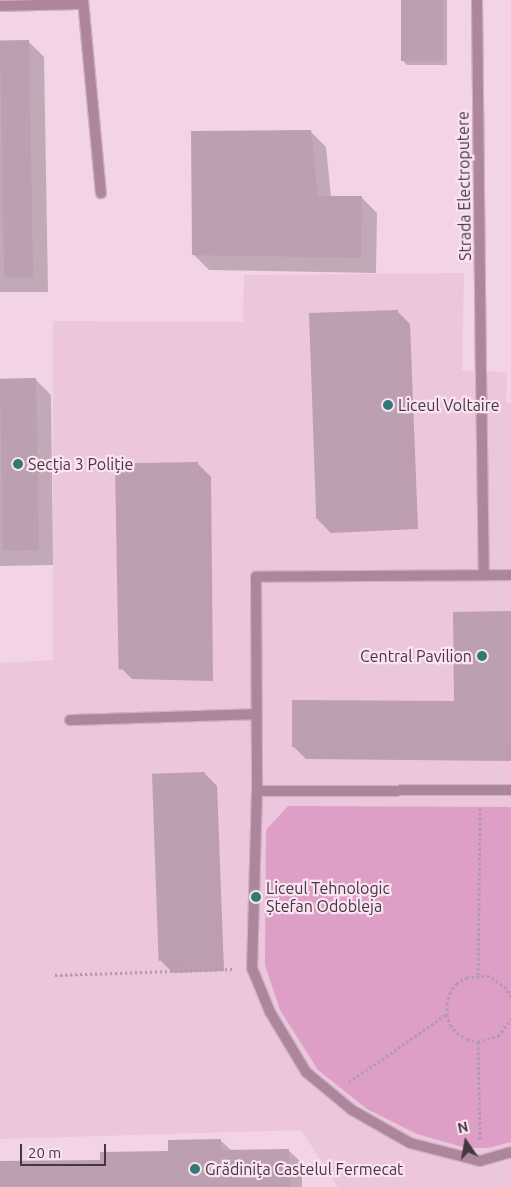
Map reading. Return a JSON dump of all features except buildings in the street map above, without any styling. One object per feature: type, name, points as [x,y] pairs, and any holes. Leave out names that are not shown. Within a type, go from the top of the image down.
[{"type":"street","name":"Strada Electroputere","points":[[477,0],[484,575]]},
{"type":"street","points":[[0,6],[83,2],[101,193]]},
{"type":"street","points":[[511,574],[256,577],[257,791],[252,968],[270,1012],[306,1072],[352,1110],[410,1143],[480,1161],[511,1152]]},
{"type":"street","points":[[70,720],[256,714]]},
{"type":"street","points":[[257,791],[511,790]]},
{"type":"path","points":[[478,975],[480,790]]},
{"type":"path","points":[[55,975],[252,968]]},
{"type":"path","points":[[511,997],[506,988],[489,976],[467,977],[457,983],[450,992],[446,1014],[450,1025],[457,1033],[467,1039],[478,1042],[498,1036],[511,1019]]},
{"type":"path","points":[[332,1094],[446,1014]]},
{"type":"path","points":[[478,1042],[480,1161]]},
{"type":"shaded area","name":"Liceul Tehnologic Ștefan Odobleja","points":[[464,273],[462,370],[507,372],[506,402],[511,403],[511,1187],[338,1187],[301,1130],[0,1139],[0,663],[53,660],[53,321],[243,322],[244,275]]},
{"type":"shaded area","points":[[288,806],[511,807],[511,1142],[488,1148],[466,1148],[417,1134],[367,1109],[318,1070],[280,1010],[265,965],[266,830]]},
{"type":"place","name":"Liceul Voltaire","points":[[388,405]]},
{"type":"place","name":"Secția 3 Poliție","points":[[18,464]]},
{"type":"place","name":"Central Pavilion","points":[[482,656]]},
{"type":"place","name":"Liceul Tehnologic Ștefan Odobleja","points":[[256,897]]},
{"type":"place","name":"Grădinița Castelul Fermecat","points":[[195,1169]]}]
